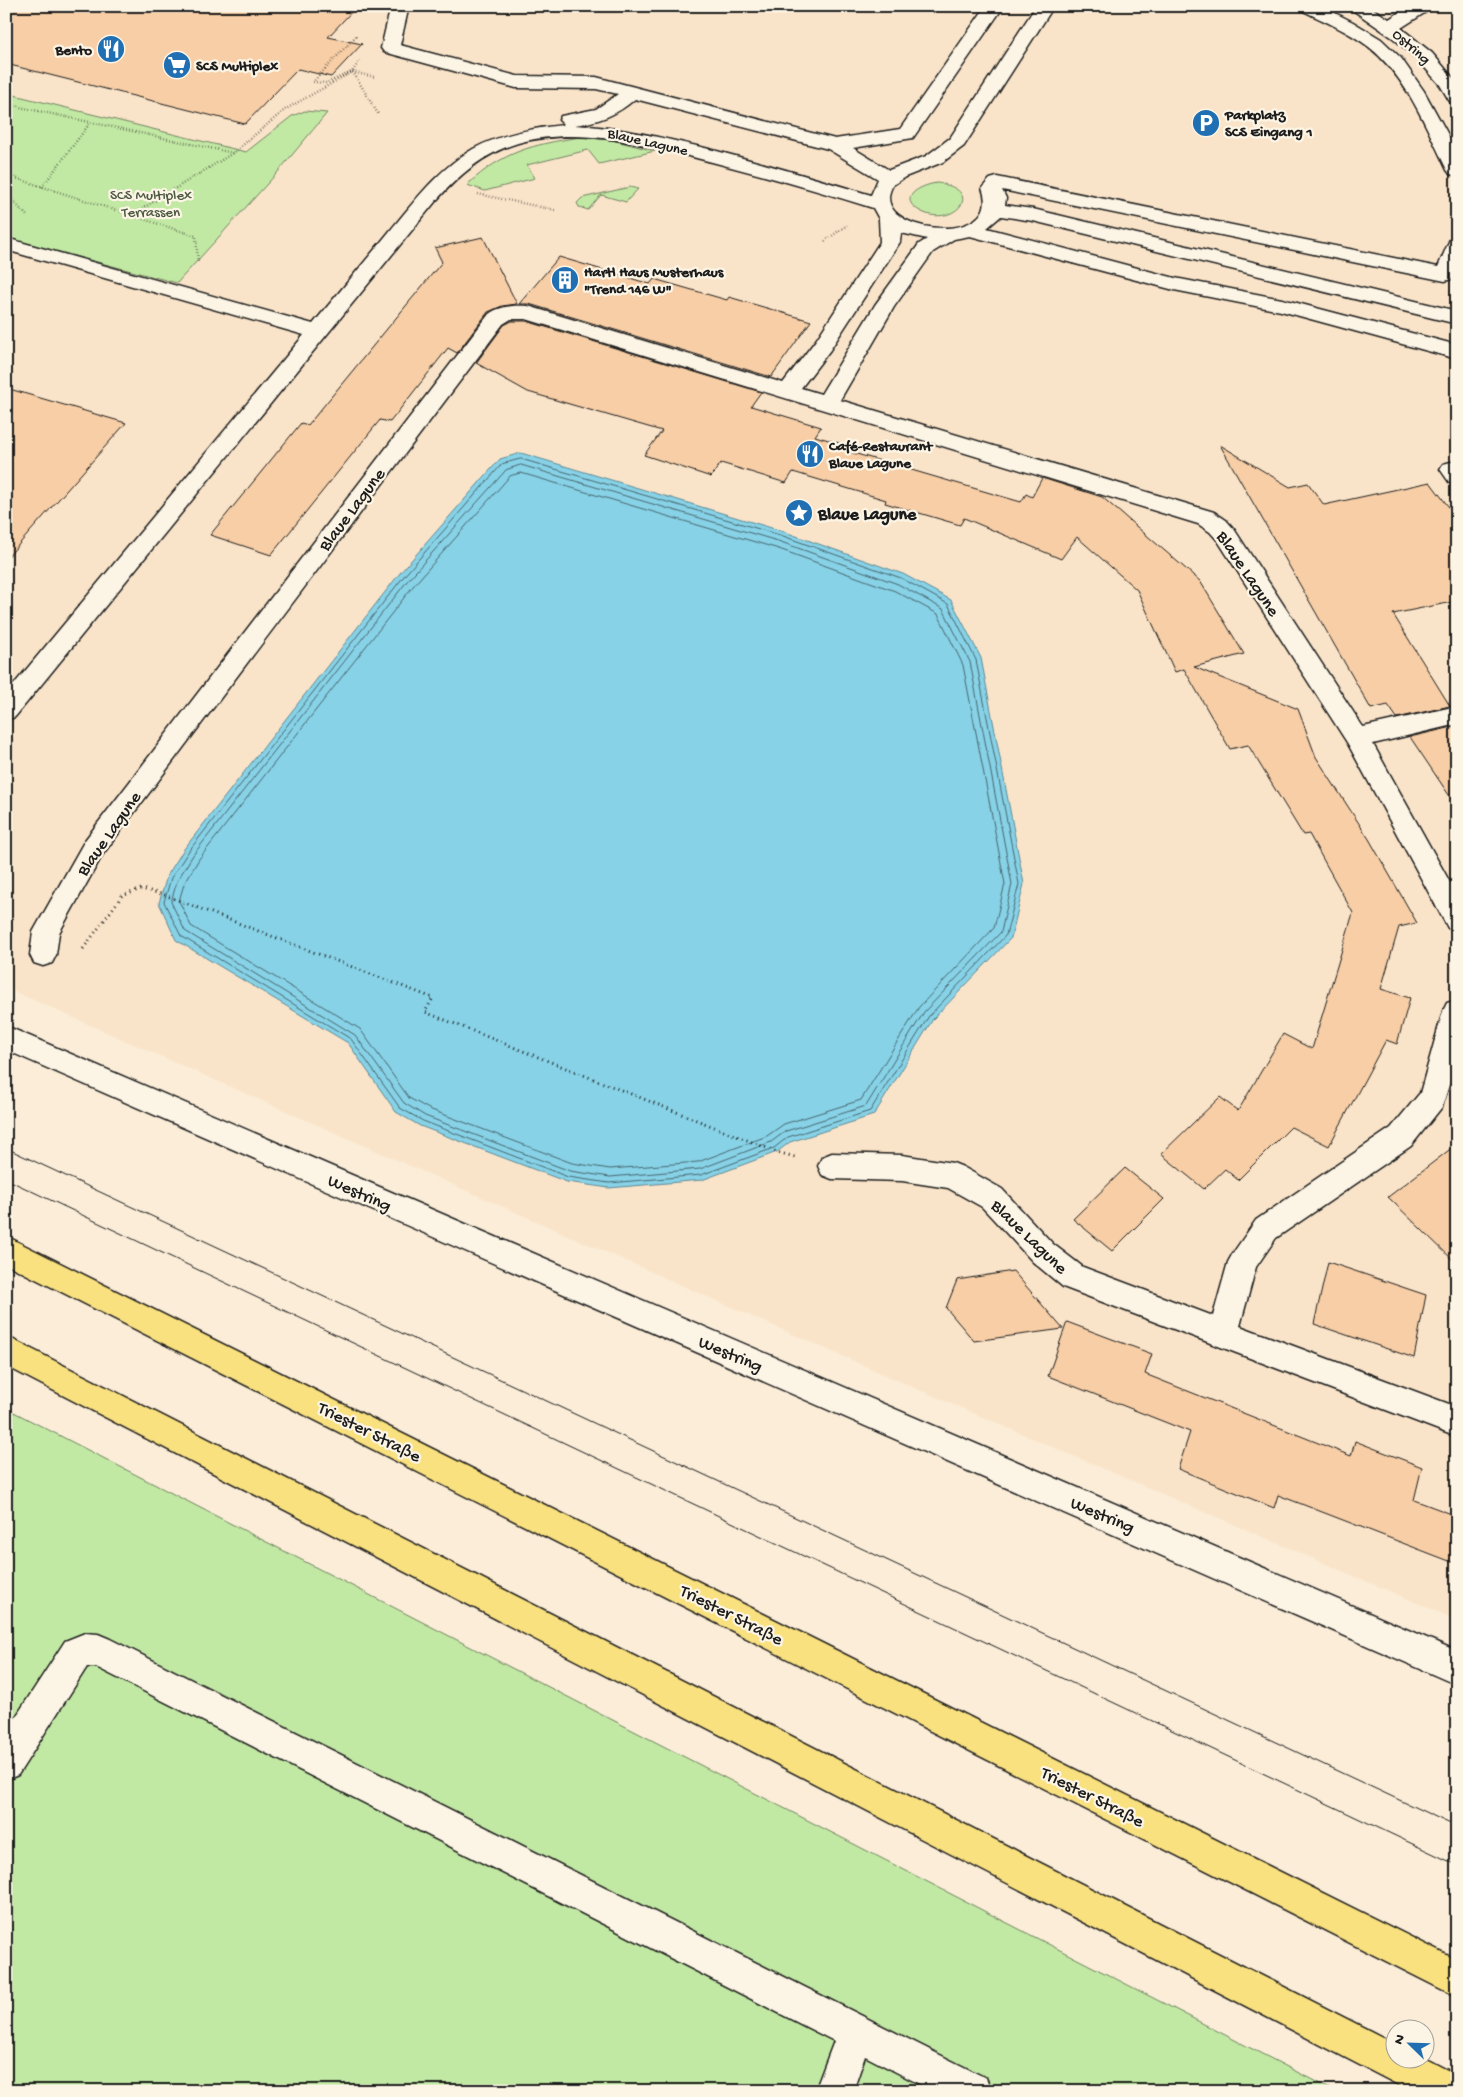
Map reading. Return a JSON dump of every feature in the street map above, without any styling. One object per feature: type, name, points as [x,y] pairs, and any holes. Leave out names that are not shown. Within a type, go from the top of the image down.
[{"type":"main road","name":"Triester Straße","points":[[6,1249],[1457,1980]]},
{"type":"main road","points":[[6,1350],[1449,2091]]},
{"type":"street","points":[[400,6],[390,48],[516,82],[596,83],[835,145],[889,178]]},
{"type":"street","points":[[835,145],[906,134],[995,6]]},
{"type":"street","points":[[788,391],[823,345],[890,242],[891,227],[884,211],[880,190],[889,178],[905,169],[926,164],[942,156],[957,142],[1045,6]]},
{"type":"street","points":[[1307,6],[1357,31],[1384,50],[1412,85],[1457,170]]},
{"type":"street","name":"Ostring","points":[[1356,6],[1390,27],[1432,63],[1457,98]]},
{"type":"street","points":[[1390,27],[1409,13],[1423,6]]},
{"type":"street","points":[[6,711],[385,250],[457,168],[479,153],[502,142],[529,135],[544,124],[594,116],[614,108],[631,92]]},
{"type":"street","name":"Blaue Lagune","points":[[529,135],[568,130],[620,133],[819,185],[884,211],[905,228],[926,234],[949,234]]},
{"type":"street","points":[[827,403],[885,305],[926,248],[949,234],[971,230],[987,221],[996,209],[996,194],[992,188],[997,183],[1445,275],[1457,243]]},
{"type":"street","points":[[996,209],[1033,215],[1457,318]]},
{"type":"street","points":[[971,230],[1174,284],[1282,305],[1457,352]]},
{"type":"street","points":[[6,244],[318,332]]},
{"type":"street","name":"Blaue Lagune","points":[[43,955],[46,932],[94,848],[496,319],[501,315],[512,312],[528,313],[1206,518],[1218,526],[1226,535],[1357,738],[1457,920]]},
{"type":"street","points":[[1357,738],[1457,715]]},
{"type":"street","points":[[1223,1334],[1243,1262],[1266,1229],[1401,1137],[1432,1098],[1457,1011]]},
{"type":"street","name":"Westring","points":[[6,1038],[1457,1668]]},
{"type":"street","name":"Blaue Lagune","points":[[832,1166],[902,1168],[953,1176],[992,1198],[1043,1253],[1073,1277],[1457,1422]]},
{"type":"street","points":[[6,1763],[77,1654],[85,1650],[98,1651],[973,2091]]},
{"type":"street","points":[[834,2091],[856,2032]]},
{"type":"path","points":[[352,72],[326,83],[313,82],[356,35]]},
{"type":"path","points":[[131,215],[232,153],[286,108],[352,72],[362,55]]},
{"type":"path","points":[[352,72],[378,114]]},
{"type":"path","points":[[6,104],[232,153]]},
{"type":"path","points":[[42,186],[90,123]]},
{"type":"path","points":[[6,175],[196,236],[199,298]]},
{"type":"path","points":[[485,196],[555,210]]},
{"type":"path","points":[[43,955],[60,959],[83,949],[122,896],[141,889],[162,894],[433,998],[425,1012],[777,1152]]},
{"type":"shaded area","name":"Blaue Lagune","points":[[6,6],[1457,6],[1457,1620],[915,1388],[6,988]]},
{"type":"green space","name":"SCS Multiplex Terrassen","points":[[6,93],[246,152],[292,116],[305,111],[327,113],[277,173],[177,283],[6,238]]},
{"type":"green space","points":[[580,137],[612,140],[655,151],[599,164],[588,150],[527,165],[535,178],[485,191],[467,185],[493,164],[519,151],[547,143]]},
{"type":"green space","points":[[938,183],[953,187],[961,193],[963,200],[960,207],[953,212],[943,215],[932,215],[920,211],[913,206],[910,201],[914,192],[925,186]]},
{"type":"green space","points":[[630,187],[638,189],[626,202],[601,195],[588,210],[579,207],[577,203],[582,198]]},
{"type":"green space","points":[[6,1408],[1334,2091],[6,2091]]},
{"type":"water","name":"Blaue Lagune","points":[[521,453],[785,532],[903,574],[951,600],[981,658],[1024,884],[1011,938],[933,1019],[874,1115],[790,1142],[777,1152],[702,1180],[609,1188],[567,1182],[420,1126],[396,1112],[348,1043],[176,940],[159,903],[167,876],[184,849],[400,573],[500,459]]},
{"type":"building","name":"SCS Multiplex","points":[[6,6],[357,6],[328,37],[362,44],[331,77],[298,69],[245,124],[6,64]]},
{"type":"building","points":[[483,237],[517,304],[502,306],[488,312],[457,353],[448,348],[390,422],[380,420],[271,555],[210,535],[301,423],[308,425],[442,262],[435,248]]},
{"type":"building","points":[[559,257],[650,284],[654,279],[727,300],[729,297],[811,321],[771,377],[529,304],[519,304]]},
{"type":"building","points":[[512,321],[526,321],[761,392],[751,406],[821,427],[815,436],[846,445],[843,450],[1021,502],[1026,494],[1032,497],[1042,478],[1102,497],[1200,581],[1244,654],[1194,667],[1298,709],[1316,757],[1369,839],[1417,923],[1399,927],[1381,989],[1410,998],[1397,1044],[1386,1040],[1329,1146],[1291,1127],[1238,1180],[1225,1169],[1204,1189],[1161,1154],[1220,1097],[1238,1111],[1283,1034],[1312,1049],[1353,913],[1309,834],[1303,835],[1248,745],[1230,749],[1184,669],[1175,672],[1137,590],[1077,537],[1061,559],[964,518],[960,525],[885,503],[886,500],[793,472],[786,483],[721,463],[711,477],[644,455],[662,431],[528,392],[476,363],[504,325]]},
{"type":"building","points":[[6,388],[126,423],[6,559]]},
{"type":"building","points":[[1220,445],[1290,487],[1308,483],[1324,505],[1430,482],[1457,518],[1457,601],[1393,614],[1450,706],[1397,718],[1388,705],[1371,709]]},
{"type":"building","points":[[1457,726],[1457,807],[1410,737]]},
{"type":"building","points":[[1457,1144],[1457,1264],[1388,1197]]},
{"type":"building","points":[[1125,1168],[1164,1199],[1112,1251],[1073,1219]]},
{"type":"building","points":[[1328,1262],[1426,1295],[1414,1358],[1314,1324]]},
{"type":"building","points":[[1013,1271],[1063,1329],[974,1341],[946,1308],[957,1280]]},
{"type":"building","points":[[1067,1322],[1152,1354],[1145,1374],[1351,1456],[1355,1441],[1422,1467],[1414,1500],[1457,1516],[1457,1564],[1278,1495],[1274,1508],[1178,1469],[1190,1432],[1048,1376]]},
{"type":"tram line","points":[[6,1148],[1457,1827]]},
{"type":"tram line","points":[[6,1179],[1457,1865]]},
{"type":"place","name":"Bento","points":[[111,49]]},
{"type":"place","name":"SCS Multiplex","points":[[177,65]]},
{"type":"place","name":"Parkplatz SCS Eingang 1","points":[[1206,123]]},
{"type":"place","name":"Hartl Haus Musterhaus \"Trend 146 W\"","points":[[565,280]]},
{"type":"place","name":"Café-Restaurant Blaue Lagune","points":[[810,454]]},
{"type":"place","name":"Blaue Lagune","points":[[799,513]]}]
